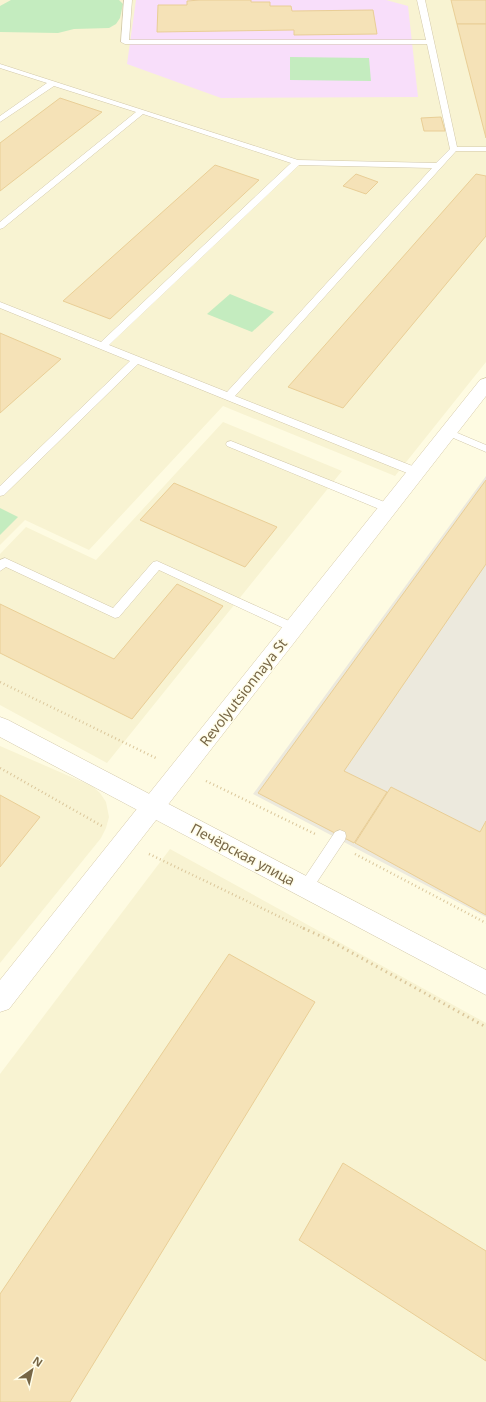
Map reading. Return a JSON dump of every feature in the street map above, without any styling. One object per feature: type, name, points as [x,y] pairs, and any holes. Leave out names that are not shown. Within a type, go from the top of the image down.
[{"type":"main road","name":"Revolyutsionnaya St","points":[[0,1000],[486,384]]},
{"type":"main road","name":"Печёрская улица","points":[[0,726],[486,983]]},
{"type":"lane","points":[[128,0],[125,42],[430,42]]},
{"type":"lane","points":[[420,0],[454,149]]},
{"type":"lane","points":[[0,66],[297,162],[440,166]]},
{"type":"lane","points":[[0,120],[53,83]]},
{"type":"lane","points":[[0,226],[142,111]]},
{"type":"lane","points":[[454,149],[486,149]]},
{"type":"lane","points":[[228,397],[454,149]]},
{"type":"lane","points":[[102,346],[297,162]]},
{"type":"lane","points":[[0,305],[416,472]]},
{"type":"lane","points":[[0,492],[136,360]]},
{"type":"lane","points":[[448,432],[486,449]]},
{"type":"lane","points":[[231,444],[388,508]]},
{"type":"lane","points":[[0,567],[5,562],[115,614],[157,565],[294,628]]},
{"type":"lane","points":[[306,887],[338,840]]},
{"type":"path","points":[[0,682],[181,771],[338,840],[486,923]]},
{"type":"path","points":[[0,768],[88,817],[125,842],[178,869],[327,939],[486,1027]]},
{"type":"shaded area","points":[[0,0],[486,0],[486,362],[395,476],[223,406],[89,550],[25,520],[0,545]]},
{"type":"shaded area","points":[[136,0],[386,0],[408,6],[418,97],[221,98],[127,64]]},
{"type":"shaded area","points":[[223,422],[342,471],[107,763],[0,705],[0,554],[26,527],[96,560]]},
{"type":"shaded area","points":[[486,476],[486,917],[253,794]]},
{"type":"shaded area","points":[[0,746],[92,786],[100,793],[106,802],[109,817],[101,838],[0,963]]},
{"type":"shaded area","points":[[170,849],[486,1023],[486,1402],[0,1402],[0,1074]]},
{"type":"green space","points":[[11,0],[119,0],[123,4],[120,18],[116,24],[109,28],[74,29],[58,33],[0,32],[0,6]]},
{"type":"green space","points":[[290,57],[369,58],[371,81],[290,80]]},
{"type":"green space","points":[[230,294],[274,312],[252,332],[207,314]]},
{"type":"green space","points":[[0,508],[18,517],[0,535]]},
{"type":"building","points":[[251,0],[251,2],[270,2],[270,6],[291,6],[292,11],[373,10],[377,34],[294,35],[294,30],[157,32],[158,5],[187,5],[187,1]]},
{"type":"building","points":[[451,0],[486,0],[486,24],[457,24]]},
{"type":"building","points":[[457,24],[486,24],[486,138],[466,60]]},
{"type":"building","points":[[60,98],[102,112],[0,191],[0,143]]},
{"type":"building","points":[[441,117],[445,131],[424,131],[421,118]]},
{"type":"building","points":[[215,165],[259,180],[110,319],[63,301]]},
{"type":"building","points":[[356,174],[378,182],[366,194],[343,186]]},
{"type":"building","points":[[476,174],[486,176],[486,236],[343,408],[288,387]]},
{"type":"building","points":[[0,333],[61,359],[0,413]]},
{"type":"building","points":[[486,480],[486,564],[344,771],[387,792],[354,843],[258,793]]},
{"type":"building","points":[[174,483],[277,527],[245,567],[140,520]]},
{"type":"building","points":[[177,584],[223,606],[132,719],[0,653],[0,604],[114,659]]},
{"type":"building","points":[[391,787],[480,832],[486,821],[486,915],[355,843]]},
{"type":"building","points":[[0,795],[40,817],[0,867]]},
{"type":"building","points":[[229,954],[315,1002],[70,1402],[0,1402],[0,1294]]},
{"type":"building","points":[[343,1163],[486,1251],[486,1361],[299,1240]]}]
